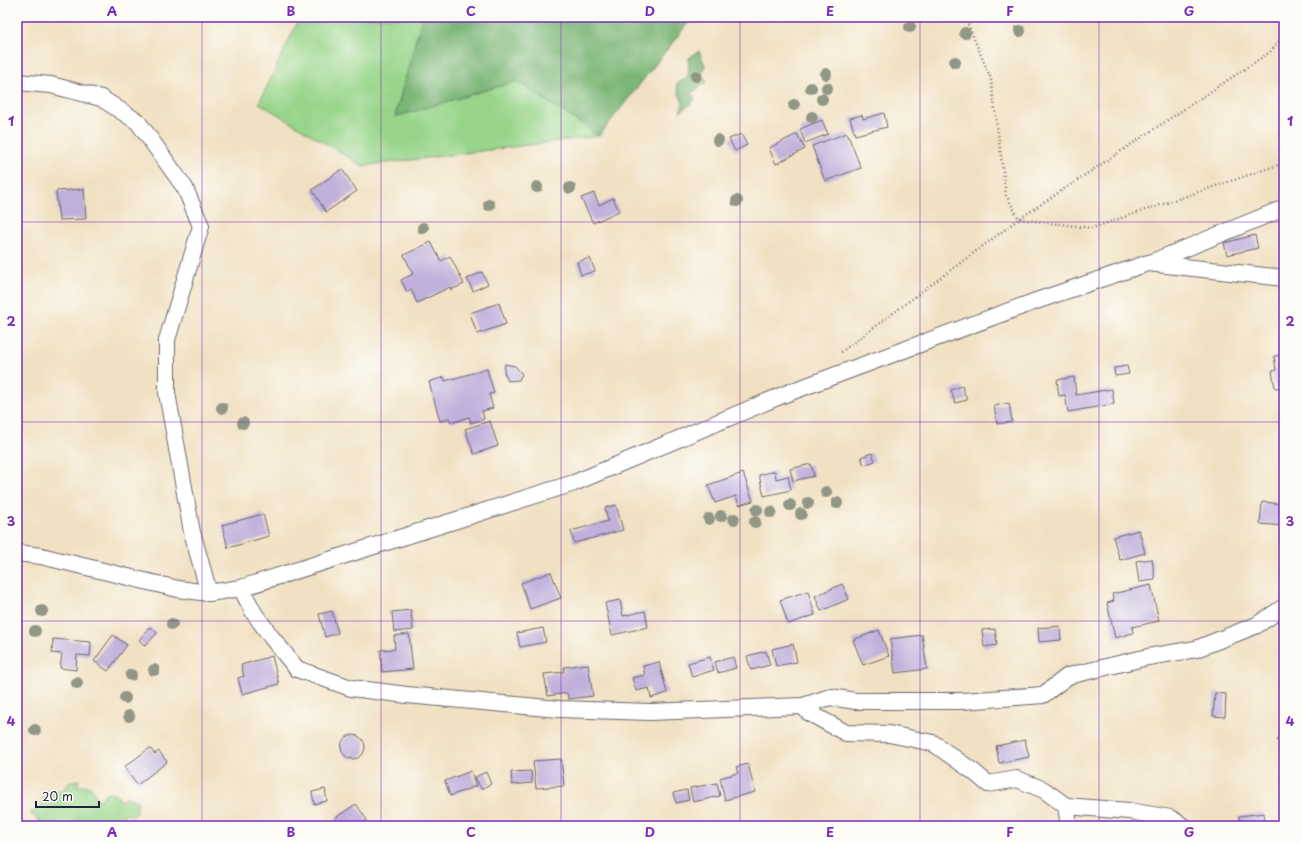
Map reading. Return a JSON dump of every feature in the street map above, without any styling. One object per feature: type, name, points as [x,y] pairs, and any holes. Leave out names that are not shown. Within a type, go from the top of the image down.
[{"type":"street","points":[[17,82],[51,85],[101,98],[138,122],[185,188],[201,226],[167,340],[167,392],[192,532],[209,593]]},
{"type":"street","points":[[17,553],[42,556],[178,589],[209,593],[240,588],[574,483],[785,394],[1036,301],[1148,263],[1284,208]]},
{"type":"street","points":[[1148,263],[1284,278]]},
{"type":"street","points":[[240,588],[254,613],[297,669],[351,688],[407,695],[559,709],[650,712],[803,706],[830,697],[856,701],[963,701],[1043,694],[1068,676],[1148,657],[1196,649],[1257,625],[1284,607]]},
{"type":"street","points":[[803,706],[808,712],[846,733],[889,734],[933,743],[974,772],[988,784],[1017,779],[1044,790],[1066,806],[1129,811],[1170,818],[1183,826]]},
{"type":"street","points":[[1066,806],[1069,826]]},
{"type":"path","points":[[964,17],[991,79],[1006,195],[1019,219]]},
{"type":"path","points":[[835,356],[1019,219],[1270,52],[1284,36]]},
{"type":"path","points":[[1019,219],[1092,228],[1284,163]]},
{"type":"path","points":[[1277,740],[1284,740]]},
{"type":"green space","points":[[300,17],[422,17],[395,116],[517,81],[599,136],[363,166],[259,103]]},
{"type":"green space","points":[[422,17],[699,17],[688,23],[599,136],[517,81],[395,117]]},
{"type":"green space","points":[[699,51],[705,65],[702,74],[707,82],[690,94],[695,97],[693,102],[680,112],[683,104],[676,85],[688,76],[689,58]]},
{"type":"green space","points":[[79,780],[77,787],[84,785],[92,788],[97,800],[102,799],[105,793],[117,794],[121,801],[128,797],[137,801],[137,813],[131,816],[125,813],[122,819],[114,826],[45,826],[30,813],[41,808],[43,796],[48,790],[62,791],[70,782]]},
{"type":"building","points":[[884,113],[887,127],[855,135],[850,118],[862,115],[863,119]]},
{"type":"building","points":[[822,120],[828,134],[805,143],[800,129]]},
{"type":"building","points":[[847,133],[861,168],[825,181],[812,146]]},
{"type":"building","points":[[741,134],[747,145],[735,151],[729,139]]},
{"type":"building","points":[[797,134],[805,149],[776,164],[769,148]]},
{"type":"building","points":[[342,169],[357,191],[326,212],[312,190]]},
{"type":"building","points":[[84,189],[86,219],[59,220],[56,191]]},
{"type":"building","points":[[594,193],[599,205],[613,198],[619,211],[593,223],[581,198]]},
{"type":"building","points":[[1255,235],[1258,248],[1227,255],[1224,243]]},
{"type":"building","points":[[431,242],[441,261],[450,256],[464,284],[451,290],[450,287],[417,303],[411,289],[407,292],[401,280],[413,274],[404,255]]},
{"type":"building","points":[[590,258],[595,271],[581,275],[577,262]]},
{"type":"building","points":[[482,272],[488,284],[473,291],[467,279]]},
{"type":"building","points":[[499,303],[506,324],[477,334],[470,313]]},
{"type":"building","points":[[1284,355],[1284,387],[1275,388],[1272,371],[1276,370],[1274,356]]},
{"type":"building","points":[[505,364],[515,366],[522,374],[519,380],[508,381],[504,372]]},
{"type":"building","points":[[1127,366],[1129,374],[1115,376],[1114,368]]},
{"type":"building","points":[[487,369],[494,393],[489,394],[493,408],[482,411],[484,419],[471,423],[469,417],[451,423],[449,418],[440,421],[429,382],[444,377],[445,381]]},
{"type":"building","points":[[1074,377],[1076,395],[1112,389],[1114,404],[1068,412],[1065,395],[1059,396],[1057,380]]},
{"type":"building","points":[[962,386],[967,400],[955,403],[951,390]]},
{"type":"building","points":[[1009,403],[1012,422],[997,424],[994,406]]},
{"type":"building","points":[[490,421],[498,446],[474,454],[465,429]]},
{"type":"building","points":[[872,453],[875,461],[864,465],[861,457]]},
{"type":"building","points":[[811,464],[814,476],[793,481],[790,469]]},
{"type":"building","points":[[775,471],[776,479],[788,476],[791,490],[764,496],[759,475]]},
{"type":"building","points":[[743,473],[753,501],[739,505],[736,496],[715,503],[708,485]]},
{"type":"building","points":[[1262,502],[1284,504],[1284,526],[1260,524]]},
{"type":"building","points":[[616,505],[623,530],[574,543],[571,531],[608,521],[605,508]]},
{"type":"building","points":[[263,514],[269,536],[228,548],[222,525]]},
{"type":"building","points":[[1139,530],[1145,553],[1120,560],[1113,537]]},
{"type":"building","points":[[1152,559],[1155,580],[1139,582],[1136,561]]},
{"type":"building","points":[[551,572],[561,598],[530,609],[521,583]]},
{"type":"building","points":[[842,584],[849,599],[821,611],[815,596]]},
{"type":"building","points":[[1151,585],[1159,621],[1132,627],[1133,633],[1115,638],[1107,603],[1114,601],[1112,594]]},
{"type":"building","points":[[808,591],[815,615],[788,624],[780,600]]},
{"type":"building","points":[[620,600],[623,616],[645,611],[648,627],[612,635],[605,603]]},
{"type":"building","points":[[411,610],[413,630],[394,632],[392,612]]},
{"type":"building","points":[[332,611],[338,633],[325,637],[319,614]]},
{"type":"building","points":[[1060,626],[1061,640],[1039,642],[1038,628]]},
{"type":"building","points":[[150,627],[157,633],[145,646],[139,640]]},
{"type":"building","points":[[543,628],[546,642],[520,647],[517,633]]},
{"type":"building","points":[[995,629],[997,645],[984,647],[982,630]]},
{"type":"building","points":[[879,630],[889,656],[863,665],[853,640]]},
{"type":"building","points":[[409,634],[413,669],[382,672],[380,650],[395,649],[394,636]]},
{"type":"building","points":[[113,635],[127,645],[108,671],[94,661]]},
{"type":"building","points":[[922,635],[927,669],[895,673],[890,639]]},
{"type":"building","points":[[53,639],[91,642],[90,656],[77,655],[76,670],[60,668],[62,654],[52,653]]},
{"type":"building","points":[[793,644],[797,662],[776,666],[772,649]]},
{"type":"building","points":[[766,651],[770,665],[751,670],[747,656]]},
{"type":"building","points":[[272,656],[279,684],[242,694],[238,678],[244,676],[241,665]]},
{"type":"building","points":[[710,657],[714,670],[692,677],[688,663]]},
{"type":"building","points":[[733,657],[736,668],[718,673],[715,662]]},
{"type":"building","points":[[659,662],[667,693],[651,698],[649,688],[636,691],[632,678],[645,675],[643,666]]},
{"type":"building","points":[[588,664],[593,696],[568,699],[567,693],[548,696],[544,674],[564,672],[564,667]]},
{"type":"building","points":[[1215,693],[1226,694],[1225,717],[1213,716]]},
{"type":"building","points":[[353,735],[362,738],[365,747],[362,756],[353,759],[344,756],[341,747],[344,738]]},
{"type":"building","points":[[1025,740],[1029,757],[999,763],[996,746]]},
{"type":"building","points":[[150,748],[155,754],[159,751],[167,762],[137,785],[124,767]]},
{"type":"building","points":[[561,759],[564,786],[536,788],[533,761]]},
{"type":"building","points":[[748,764],[755,792],[725,800],[720,778],[738,773],[736,767]]},
{"type":"building","points":[[471,771],[476,786],[450,796],[445,781]]},
{"type":"building","points":[[531,771],[532,783],[512,785],[511,772]]},
{"type":"building","points":[[486,772],[491,784],[481,789],[475,777]]},
{"type":"building","points":[[717,783],[720,796],[693,802],[690,788]]},
{"type":"building","points":[[325,789],[327,801],[314,804],[312,792]]},
{"type":"building","points":[[687,790],[689,800],[676,803],[673,793]]},
{"type":"building","points":[[356,804],[367,820],[358,826],[341,826],[335,818]]},
{"type":"building","points":[[1264,813],[1265,825],[1240,826],[1239,816]]}]
